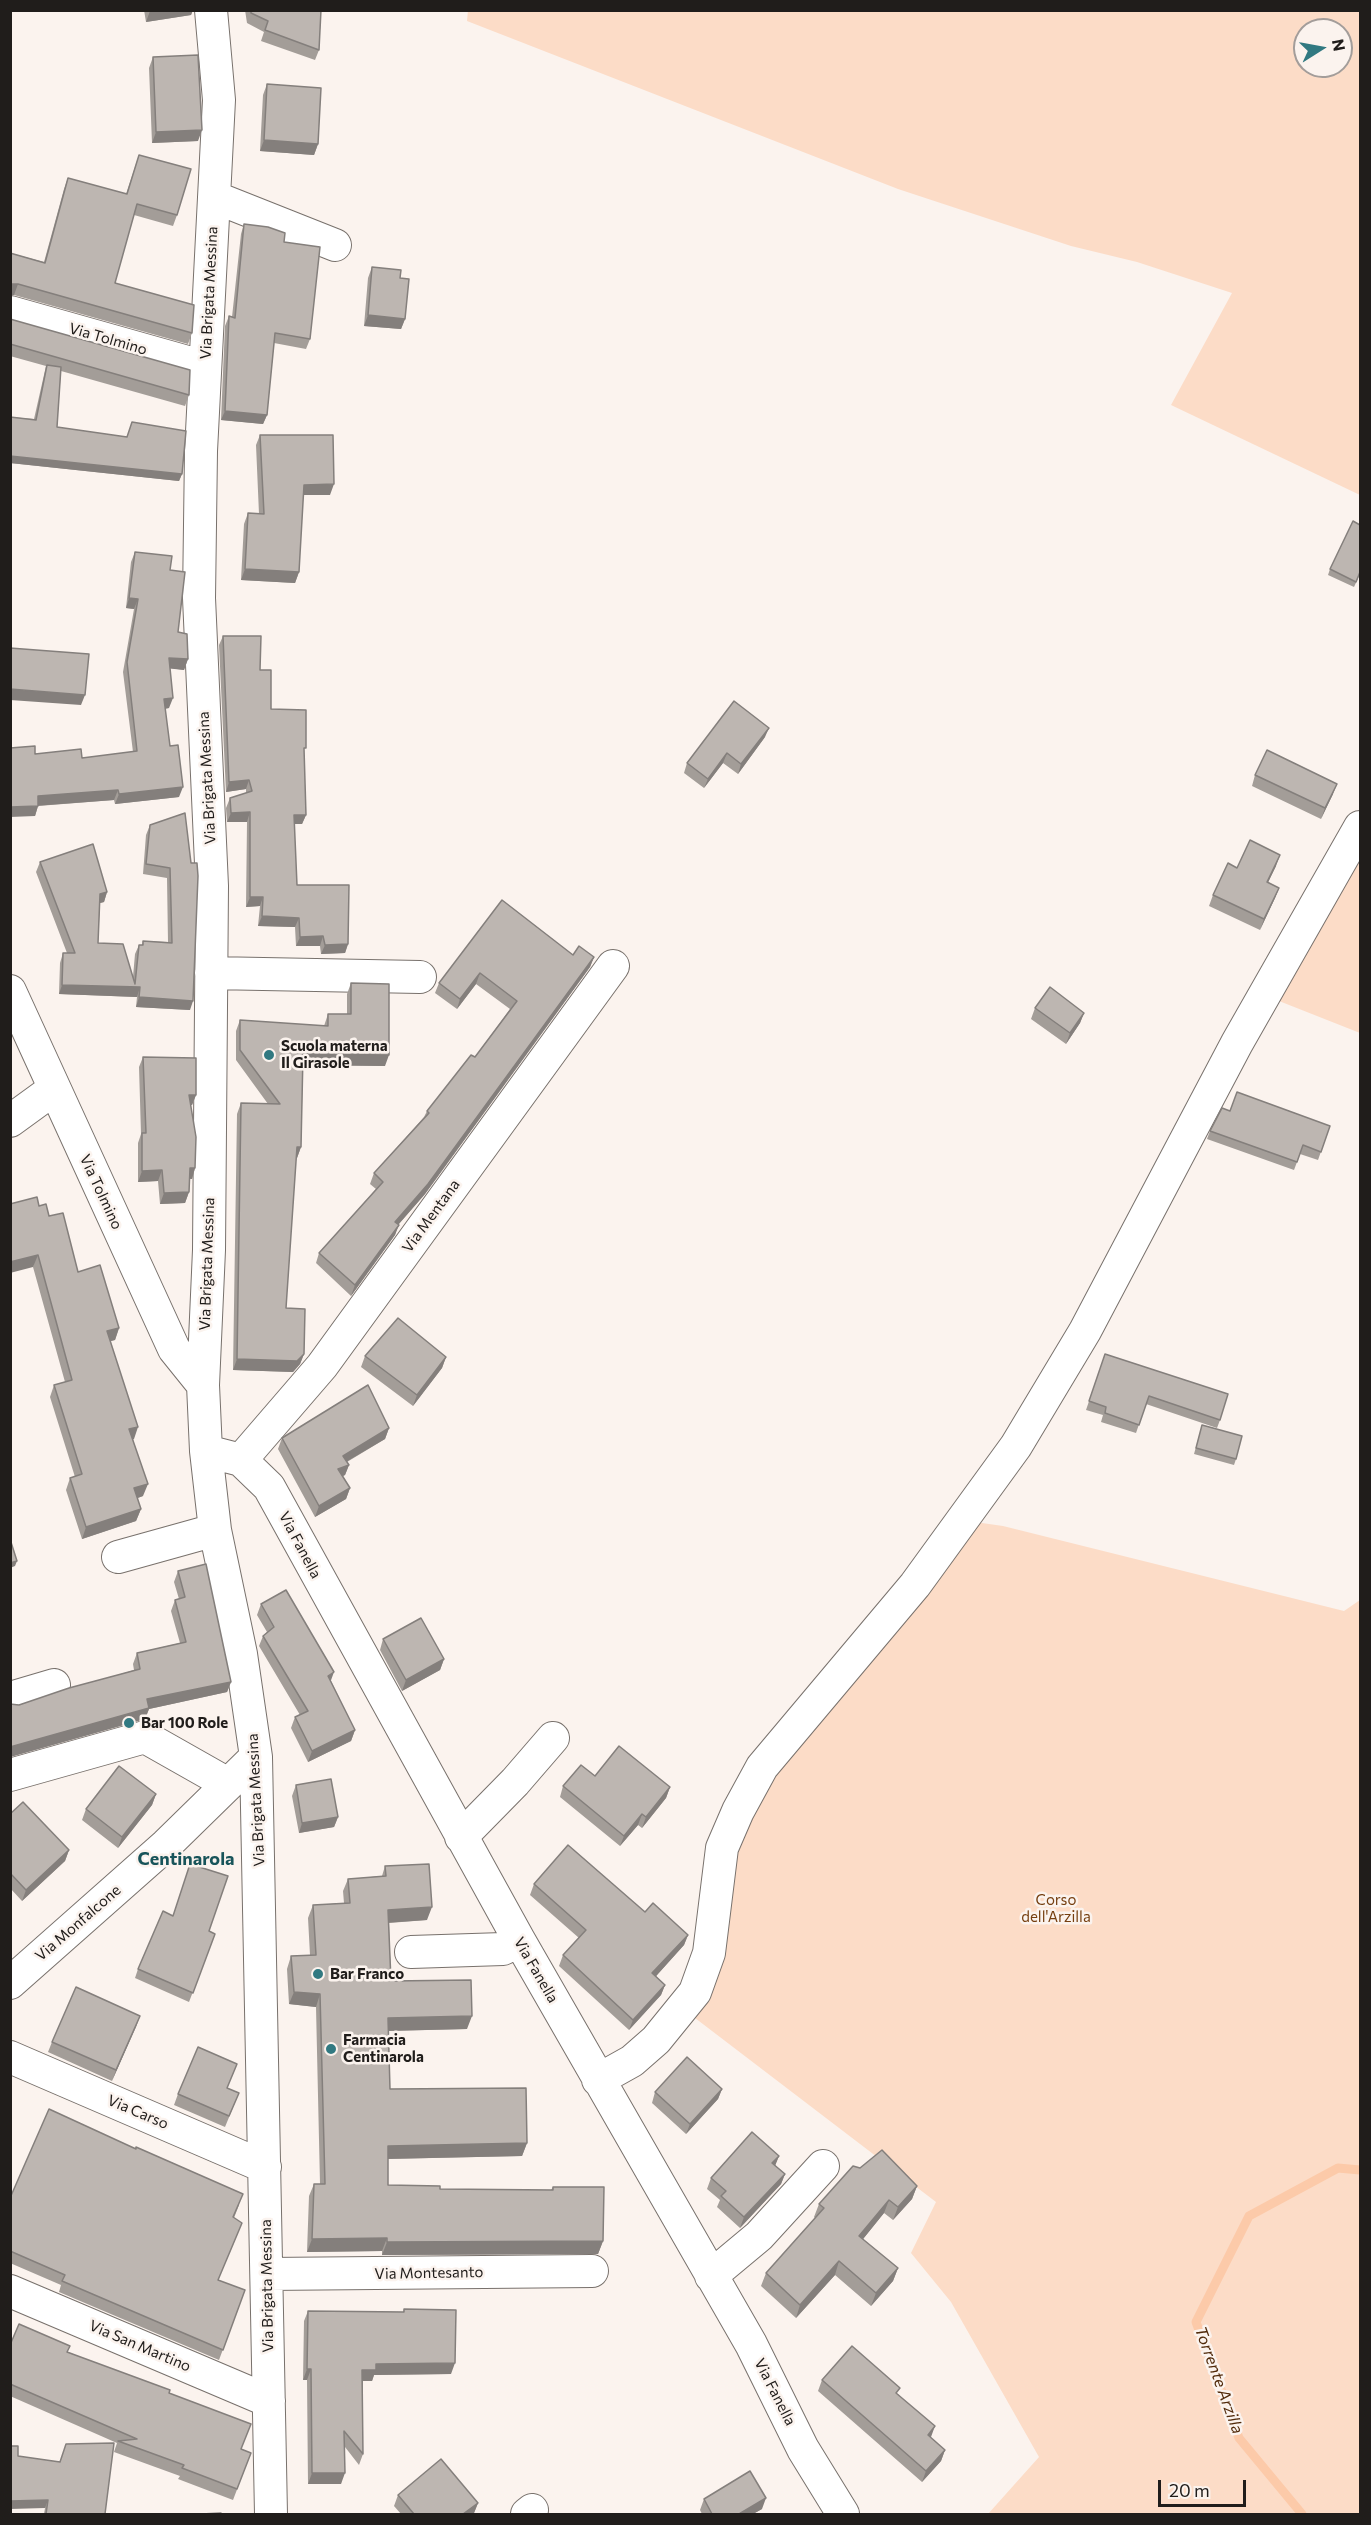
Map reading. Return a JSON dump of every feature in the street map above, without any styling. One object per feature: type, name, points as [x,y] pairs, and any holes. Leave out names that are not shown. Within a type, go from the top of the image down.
[{"type":"street","name":"Via Brigata Messina","points":[[212,10],[219,100],[201,451],[199,597],[212,886],[209,1250],[203,1385],[206,1451],[215,1530],[241,1654],[256,1757],[271,2514]]},
{"type":"street","points":[[214,197],[335,245]]},
{"type":"street","name":"Via Tolmino","points":[[10,312],[205,367]]},
{"type":"street","points":[[598,2080],[632,2061],[656,2040],[695,1992],[709,1953],[722,1848],[738,1811],[762,1767],[915,1585],[1017,1446],[1085,1331],[1237,1043],[1360,827]]},
{"type":"street","name":"Via Mentana","points":[[241,1460],[322,1366],[613,966]]},
{"type":"street","points":[[211,973],[420,977]]},
{"type":"street","name":"Via Tolmino","points":[[10,992],[174,1349],[203,1385]]},
{"type":"street","points":[[10,1122],[54,1089]]},
{"type":"street","name":"Via Fanella","points":[[206,1451],[241,1460],[269,1487],[461,1837],[751,2344],[803,2448],[843,2514]]},
{"type":"street","points":[[118,1557],[215,1530]]},
{"type":"street","points":[[10,1698],[54,1685]]},
{"type":"street","points":[[10,1775],[145,1737],[228,1784]]},
{"type":"street","points":[[461,1837],[553,1738]]},
{"type":"street","name":"Via Monfalcone","points":[[17,1965],[166,1845],[256,1757]]},
{"type":"street","points":[[411,1952],[503,1949],[519,1940]]},
{"type":"street","name":"Via Carso","points":[[10,2057],[265,2167]]},
{"type":"street","points":[[711,2276],[759,2236],[823,2166]]},
{"type":"street","name":"Via Montesanto","points":[[267,2274],[592,2271]]},
{"type":"street","name":"Via San Martino","points":[[10,2291],[269,2401]]},
{"type":"green space","points":[[468,10],[1360,11],[1360,495],[1171,405],[1232,293],[1137,262],[1071,246],[898,189],[467,21]]},
{"type":"green space","points":[[1360,850],[1360,1033],[1279,1001]]},
{"type":"green space","name":"Corso dell'Arzilla","points":[[975,1522],[1003,1526],[1344,1611],[1360,1600],[1360,2514],[988,2514],[1039,2457],[951,2302],[911,2253],[936,2202],[695,2018],[719,1939],[723,1878],[758,1795]]},
{"type":"building","points":[[251,10],[321,10],[319,50],[265,30],[268,21],[251,13]]},
{"type":"building","points":[[198,55],[202,130],[156,132],[153,57]]},
{"type":"building","points":[[267,84],[321,88],[318,144],[264,140]]},
{"type":"building","points":[[139,155],[191,169],[177,215],[137,204],[115,283],[194,305],[192,333],[18,284],[10,284],[10,253],[45,263],[68,178],[127,194]]},
{"type":"building","points":[[244,224],[268,227],[285,233],[284,242],[320,247],[310,339],[275,333],[267,415],[225,411],[229,316],[235,318]]},
{"type":"building","points":[[372,267],[401,270],[400,278],[409,279],[405,319],[368,315]]},
{"type":"building","points":[[10,319],[190,370],[189,395],[10,344]]},
{"type":"building","points":[[47,365],[61,367],[57,427],[127,437],[132,422],[186,431],[182,474],[10,456],[10,417],[36,420]]},
{"type":"building","points":[[260,435],[333,435],[334,484],[304,485],[299,572],[245,569],[248,513],[264,514]]},
{"type":"building","points":[[1353,521],[1360,525],[1360,572],[1356,582],[1330,569]]},
{"type":"building","points":[[135,552],[172,556],[170,570],[185,572],[178,632],[187,634],[188,659],[169,658],[173,698],[164,699],[170,746],[178,745],[183,787],[119,794],[118,790],[38,796],[38,806],[10,807],[10,748],[35,746],[35,754],[81,749],[82,758],[137,751],[127,662],[138,599],[129,598]]},
{"type":"building","points":[[223,636],[261,636],[260,670],[271,670],[271,709],[306,710],[306,748],[304,748],[306,815],[294,815],[297,885],[349,885],[348,944],[325,945],[323,936],[300,937],[299,918],[262,916],[263,897],[250,897],[250,812],[231,813],[230,798],[252,791],[249,780],[229,782]]},
{"type":"building","points":[[10,648],[89,654],[85,695],[10,689]]},
{"type":"building","points":[[734,701],[769,728],[741,764],[727,753],[708,779],[687,763]]},
{"type":"building","points":[[1267,750],[1337,784],[1325,808],[1255,775]]},
{"type":"building","points":[[185,813],[191,863],[197,863],[198,876],[193,1001],[139,997],[140,987],[62,985],[63,953],[75,953],[40,862],[93,844],[107,892],[100,894],[98,943],[123,944],[135,984],[139,945],[143,945],[143,941],[172,943],[170,868],[146,864],[150,825]]},
{"type":"building","points":[[1250,840],[1280,855],[1267,882],[1279,888],[1264,919],[1213,895],[1228,863],[1237,868]]},
{"type":"building","points":[[502,900],[573,955],[579,946],[594,957],[428,1184],[395,1222],[399,1225],[355,1285],[319,1253],[383,1182],[374,1173],[429,1113],[427,1111],[471,1055],[475,1057],[517,1001],[480,973],[460,999],[439,983]]},
{"type":"building","points":[[351,983],[389,984],[389,1055],[303,1054],[301,1147],[297,1147],[286,1308],[305,1309],[304,1354],[297,1361],[237,1359],[241,1103],[280,1104],[240,1050],[240,1020],[328,1026],[328,1014],[351,1014]]},
{"type":"building","points":[[1050,987],[1084,1013],[1070,1033],[1035,1008]]},
{"type":"building","points":[[143,1057],[196,1058],[196,1095],[189,1095],[196,1137],[195,1168],[190,1168],[189,1192],[164,1193],[162,1170],[142,1171],[142,1133],[146,1133]]},
{"type":"building","points":[[1237,1092],[1330,1126],[1321,1152],[1303,1145],[1297,1162],[1210,1131],[1222,1108],[1230,1111]]},
{"type":"building","points":[[37,1197],[39,1206],[46,1204],[49,1216],[63,1213],[78,1272],[100,1265],[119,1328],[107,1331],[138,1427],[129,1429],[148,1484],[134,1488],[141,1509],[86,1527],[70,1478],[82,1474],[54,1385],[72,1380],[38,1255],[10,1262],[10,1204]]},
{"type":"building","points":[[398,1318],[446,1357],[417,1395],[365,1356]]},
{"type":"building","points":[[1105,1354],[1228,1394],[1220,1420],[1149,1396],[1139,1425],[1105,1413],[1106,1407],[1089,1401]]},
{"type":"building","points":[[368,1385],[389,1428],[343,1456],[349,1465],[338,1469],[350,1488],[319,1506],[282,1438]]},
{"type":"building","points":[[1202,1425],[1242,1436],[1236,1459],[1196,1448]]},
{"type":"building","points":[[10,1539],[17,1561],[10,1563]]},
{"type":"building","points":[[206,1564],[231,1682],[147,1699],[149,1708],[10,1747],[10,1704],[19,1705],[69,1688],[140,1669],[137,1653],[186,1642],[175,1600],[185,1597],[178,1571]]},
{"type":"building","points":[[286,1590],[334,1672],[328,1676],[355,1730],[312,1751],[295,1717],[308,1711],[263,1636],[274,1627],[261,1604]]},
{"type":"building","points":[[421,1618],[444,1659],[406,1680],[383,1639]]},
{"type":"building","points":[[619,1746],[670,1787],[646,1817],[642,1814],[624,1836],[563,1786],[581,1765],[595,1776]]},
{"type":"building","points":[[119,1766],[156,1794],[122,1837],[86,1809]]},
{"type":"building","points":[[331,1779],[338,1817],[302,1823],[296,1785]]},
{"type":"building","points":[[23,1802],[69,1850],[26,1890],[10,1873],[10,1814]]},
{"type":"building","points":[[568,1845],[645,1912],[653,1903],[688,1935],[652,1973],[665,1985],[633,2020],[563,1955],[586,1930],[534,1884]]},
{"type":"building","points":[[190,1864],[228,1876],[209,1931],[215,1934],[193,1993],[138,1969],[163,1911],[173,1916]]},
{"type":"building","points":[[429,1864],[432,1907],[388,1910],[391,1981],[471,1980],[472,2016],[388,2018],[390,2089],[526,2088],[527,2143],[388,2146],[388,2185],[440,2186],[440,2189],[553,2190],[553,2187],[604,2187],[603,2241],[387,2242],[387,2238],[312,2239],[314,2184],[325,2184],[320,1994],[294,1992],[291,1956],[316,1955],[313,1905],[350,1903],[348,1879],[386,1876],[385,1866]]},
{"type":"building","points":[[76,1987],[140,2016],[116,2070],[52,2042]]},
{"type":"building","points":[[198,2047],[237,2064],[227,2088],[239,2093],[229,2116],[178,2094]]},
{"type":"building","points":[[687,2057],[722,2089],[690,2124],[655,2092]]},
{"type":"building","points":[[49,2109],[243,2194],[233,2217],[242,2223],[218,2280],[245,2290],[223,2350],[62,2281],[65,2275],[10,2251],[10,2198]]},
{"type":"building","points":[[752,2132],[779,2156],[772,2163],[785,2174],[744,2217],[721,2196],[726,2191],[711,2178]]},
{"type":"building","points":[[882,2150],[917,2186],[898,2207],[889,2200],[859,2236],[898,2268],[876,2293],[839,2261],[800,2305],[766,2273],[824,2208],[819,2204],[853,2166],[860,2168]]},
{"type":"building","points":[[404,2309],[456,2310],[455,2363],[376,2364],[376,2370],[362,2370],[363,2454],[344,2431],[345,2473],[312,2473],[311,2369],[307,2369],[308,2311],[404,2312]]},
{"type":"building","points":[[19,2324],[70,2346],[67,2352],[170,2390],[169,2393],[251,2424],[241,2449],[251,2453],[237,2489],[182,2468],[184,2465],[118,2441],[137,2439],[10,2384],[10,2345]]},
{"type":"building","points":[[852,2346],[900,2388],[896,2393],[935,2426],[928,2435],[945,2450],[926,2471],[822,2380]]},
{"type":"building","points":[[114,2443],[105,2514],[46,2514],[48,2500],[10,2501],[10,2446],[18,2446],[18,2456],[60,2462],[66,2444]]},
{"type":"building","points":[[441,2459],[478,2503],[463,2514],[414,2514],[398,2495]]},
{"type":"building","points":[[750,2471],[766,2498],[739,2514],[712,2514],[704,2499]]},
{"type":"waterway","name":"Torrente Arzilla","points":[[1302,2514],[1239,2438],[1196,2322],[1249,2216],[1338,2168],[1360,2170]]},
{"type":"place","name":"Scuola materna Il Girasole","points":[[269,1055]]},
{"type":"place","name":"Bar 100 Role","points":[[129,1723]]},
{"type":"place","name":"Bar Franco","points":[[318,1974]]},
{"type":"place","name":"Farmacia Centinarola","points":[[331,2049]]},
{"type":"district","name":"Centinarola","points":[[186,1859]]}]
